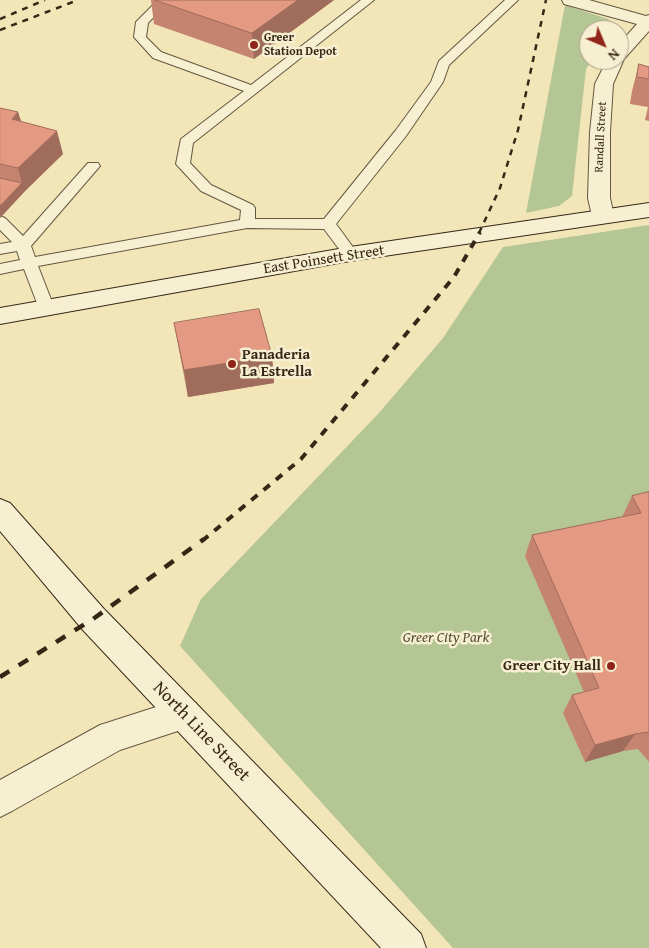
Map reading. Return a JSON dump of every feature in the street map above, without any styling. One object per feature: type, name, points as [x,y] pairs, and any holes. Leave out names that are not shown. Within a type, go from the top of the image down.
[{"type":"main road","points":[[570,0],[649,21],[629,44]]},
{"type":"main road","name":"Randall Street","points":[[603,216],[599,198],[600,132],[604,84],[611,70]]},
{"type":"main road","name":"East Poinsett Street","points":[[0,316],[350,254],[649,210]]},
{"type":"main road","name":"North Line Street","points":[[0,511],[93,619],[407,948]]},
{"type":"main road","points":[[0,799],[112,736],[184,714]]},
{"type":"lane","points":[[164,0],[142,22],[140,37],[148,47],[157,55],[253,90]]},
{"type":"lane","points":[[248,223],[248,208],[206,188],[183,164],[186,142],[368,0]]},
{"type":"lane","points":[[328,224],[401,133],[438,82],[443,64],[512,0]]},
{"type":"lane","points":[[0,249],[24,245],[93,166]]},
{"type":"lane","points":[[0,221],[24,245],[46,307]]},
{"type":"lane","points":[[0,269],[248,223],[328,224]]},
{"type":"lane","points":[[328,224],[350,254]]},
{"type":"green space","points":[[565,5],[609,20],[579,20],[579,70],[586,70],[572,196],[559,206],[526,213]]},
{"type":"green space","name":"Greer City Park","points":[[649,225],[649,948],[453,948],[180,646],[201,599],[378,414],[443,338],[503,247]]},
{"type":"building","points":[[155,0],[298,0],[252,33]]},
{"type":"building","points":[[639,64],[649,67],[649,79],[637,77]]},
{"type":"building","points":[[0,108],[18,112],[12,119],[57,131],[18,168],[0,164]]},
{"type":"building","points":[[0,178],[22,183],[0,206]]},
{"type":"building","points":[[259,309],[272,356],[184,370],[174,323]]},
{"type":"building","name":"Greer City Hall","points":[[649,492],[649,732],[595,745],[572,695],[599,688],[532,535],[641,513],[632,496]]},
{"type":"railway","points":[[0,19],[45,0]]},
{"type":"railway","points":[[0,30],[78,0]]},
{"type":"railway","points":[[479,233],[500,188],[518,130],[546,0]]},
{"type":"railway","points":[[202,541],[301,459],[454,277],[480,232]]},
{"type":"railway","points":[[0,677],[93,619],[204,539]]},
{"type":"place","name":"Greer Station Depot","points":[[254,45]]},
{"type":"place","name":"Panaderia La Estrella","points":[[232,364]]},
{"type":"place","name":"Greer City Hall","points":[[611,666]]}]
